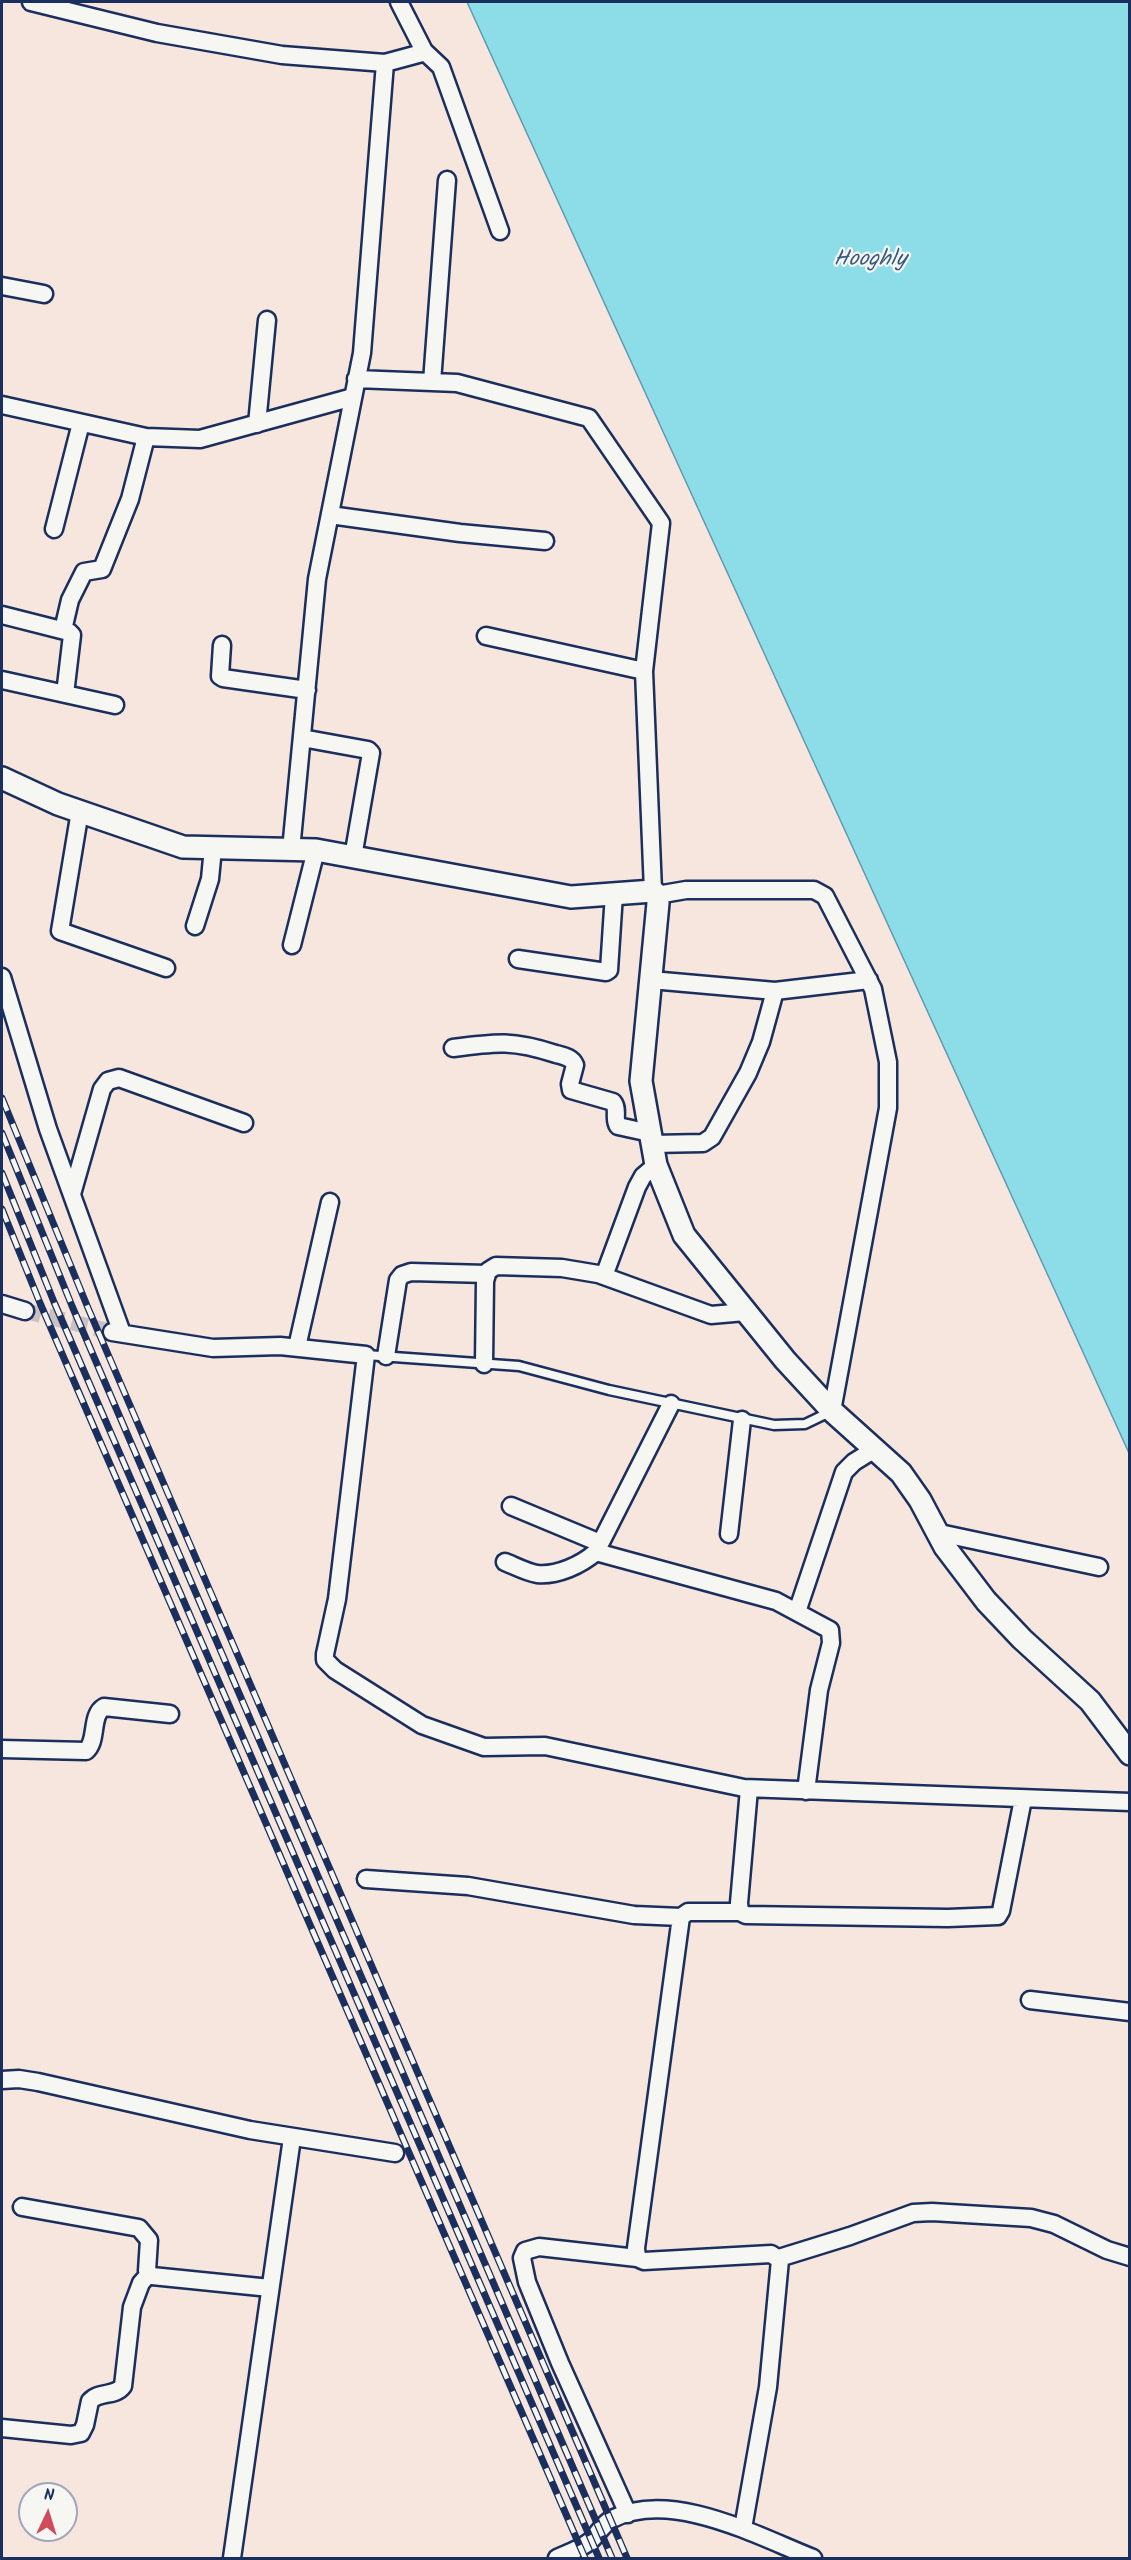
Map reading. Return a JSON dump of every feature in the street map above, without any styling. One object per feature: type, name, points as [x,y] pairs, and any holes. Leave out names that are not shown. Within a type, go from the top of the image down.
[{"type":"street","points":[[31,2],[157,33],[282,56],[385,63],[424,51]]},
{"type":"street","points":[[399,2],[424,51],[441,67],[500,231]]},
{"type":"street","points":[[291,850],[317,579],[362,352],[385,63]]},
{"type":"street","points":[[432,382],[447,180]]},
{"type":"street","points":[[2,286],[44,294]]},
{"type":"street","points":[[257,424],[267,320]]},
{"type":"street","points":[[356,380],[457,383],[589,418],[661,523],[644,672],[655,893],[651,980],[641,1081],[656,1165],[684,1235],[745,1312],[832,1411],[909,1482],[934,1532],[986,1601],[1022,1639],[1090,1701],[1130,1754]]},
{"type":"street","points":[[2,405],[146,437],[200,440],[353,397]]},
{"type":"street","points":[[54,529],[81,423]]},
{"type":"street","points":[[63,630],[70,600],[84,572],[102,569],[130,499],[146,437]]},
{"type":"street","points":[[330,514],[460,533],[545,541]]},
{"type":"street","points":[[2,615],[63,630],[72,635],[65,694]]},
{"type":"street","points":[[486,636],[644,672]]},
{"type":"street","points":[[222,645],[220,676],[223,678],[307,690]]},
{"type":"street","points":[[2,681],[115,705]]},
{"type":"street","points":[[302,738],[368,750],[371,753],[353,857]]},
{"type":"street","points":[[2,778],[80,811],[183,847],[316,850],[571,897],[687,890],[814,890],[821,892],[873,989],[888,1062],[888,1108],[832,1411]]},
{"type":"street","points":[[80,811],[60,931],[166,968]]},
{"type":"street","points":[[195,926],[210,879],[213,848]]},
{"type":"street","points":[[292,945],[316,850]]},
{"type":"street","points":[[518,959],[606,972],[609,970],[614,894]]},
{"type":"street","points":[[2,977],[48,1128],[117,1333],[213,1348],[297,1347],[366,1355],[337,1599],[324,1654],[329,1665],[422,1725],[481,1747],[545,1746],[749,1789],[1130,1802]]},
{"type":"street","points":[[651,980],[775,991],[869,980]]},
{"type":"street","points":[[453,1048],[508,1042],[531,1046],[573,1060],[575,1065],[570,1084],[571,1090],[613,1102],[616,1107],[617,1124],[651,1138],[703,1143],[712,1137],[748,1073],[761,1042],[775,991]]},
{"type":"street","points":[[72,1194],[102,1089],[108,1081],[119,1078],[244,1123]]},
{"type":"street","points":[[604,1276],[637,1187],[643,1176],[656,1165]]},
{"type":"street","points":[[297,1347],[330,1202]]},
{"type":"street","points":[[386,1356],[398,1280],[402,1275],[411,1272],[487,1274],[496,1266],[562,1268],[604,1276],[711,1315],[745,1312]]},
{"type":"street","points":[[484,1364],[487,1274]]},
{"type":"street","points":[[2,1304],[25,1311]]},
{"type":"street","points":[[505,1562],[539,1574],[566,1569],[586,1560],[598,1547],[671,1404]]},
{"type":"street","points":[[729,1534],[742,1420]]},
{"type":"street","points":[[797,1612],[844,1472],[854,1462],[874,1449]]},
{"type":"street","points":[[511,1506],[598,1547],[769,1599],[825,1626],[831,1636],[817,1701],[806,1791]]},
{"type":"street","points":[[934,1532],[1099,1567]]},
{"type":"street","points":[[2,1749],[86,1751],[90,1747],[98,1712],[104,1707],[170,1714]]},
{"type":"street","points":[[740,1912],[749,1789]]},
{"type":"street","points":[[366,1879],[468,1886],[634,1915],[681,1917],[688,1912],[740,1912],[746,1915],[806,1916],[948,1918],[998,1916],[1001,1911],[1023,1799]]},
{"type":"street","points":[[637,2258],[636,2244],[681,1917]]},
{"type":"street","points":[[1030,2000],[1130,2012]]},
{"type":"street","points":[[2,2080],[19,2079],[38,2082],[155,2110],[292,2138],[395,2153]]},
{"type":"street","points":[[232,2559],[292,2138]]},
{"type":"street","points":[[22,2207],[139,2228],[147,2236],[150,2244],[147,2271],[149,2274]]},
{"type":"street","points":[[627,2514],[527,2282],[522,2258],[525,2251],[539,2247],[644,2260],[771,2254],[779,2258],[913,2213],[932,2212],[1031,2218],[1054,2224],[1107,2250],[1130,2257]]},
{"type":"street","points":[[743,2528],[768,2387],[779,2258]]},
{"type":"street","points":[[149,2274],[158,2277],[270,2288]]},
{"type":"street","points":[[2,2428],[71,2436],[81,2433],[93,2397],[116,2392],[123,2386],[132,2307],[141,2283],[149,2274]]},
{"type":"street","points":[[557,2559],[576,2554],[611,2519],[646,2510],[675,2511],[743,2528],[813,2559]]},
{"type":"lane","points":[[366,1355],[519,1366],[742,1420],[790,1426],[811,1422],[832,1411]]},
{"type":"water","name":"Hooghly","points":[[467,2],[1129,2],[1129,1453]]},
{"type":"tunnel","points":[[25,1311],[112,1332]]},
{"type":"railway","points":[[2,1098],[88,1308],[627,2558]]},
{"type":"railway","points":[[2,1133],[72,1306],[612,2558]]},
{"type":"railway","points":[[2,1173],[54,1302],[599,2558]]},
{"type":"railway","points":[[2,1209],[40,1303],[585,2558]]}]
